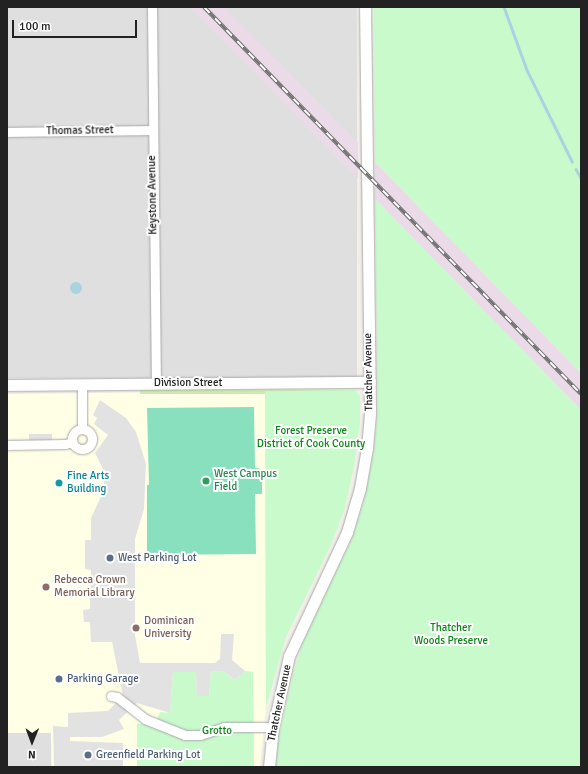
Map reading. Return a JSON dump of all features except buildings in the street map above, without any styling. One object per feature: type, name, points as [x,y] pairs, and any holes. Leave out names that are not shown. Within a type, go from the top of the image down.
[{"type":"street","name":"Keystone Avenue","points":[[152,7],[152,130],[156,384]]},
{"type":"street","name":"Thatcher Avenue","points":[[269,767],[273,727],[289,656],[337,556],[360,488],[369,428],[370,382],[365,7]]},
{"type":"street","name":"Thomas Street","points":[[7,132],[152,130]]},
{"type":"street","name":"Division Street","points":[[7,385],[370,382]]},
{"type":"street","points":[[82,384],[82,429]]},
{"type":"street","points":[[72,442],[76,447],[82,450],[90,445],[92,436],[82,429]]},
{"type":"street","points":[[72,442],[74,433],[82,429]]},
{"type":"street","points":[[7,445],[65,444],[72,442]]},
{"type":"street","points":[[111,696],[117,697],[145,719],[185,735],[200,735],[224,727],[273,727]]},
{"type":"shaded area","points":[[7,7],[357,7],[357,378],[7,378]]},
{"type":"shaded area","points":[[190,7],[224,7],[358,143],[358,178]]},
{"type":"shaded area","points":[[375,162],[581,373],[581,410],[375,199]]},
{"type":"shaded area","name":"Dominican University","points":[[265,391],[266,707],[260,767],[52,767],[51,733],[7,733],[7,394]]},
{"type":"shaded area","name":"West Parking Lot","points":[[100,400],[126,418],[136,432],[146,464],[144,509],[135,539],[135,635],[140,663],[215,663],[220,659],[221,634],[234,634],[232,660],[245,671],[235,680],[223,671],[211,671],[209,696],[197,696],[196,672],[173,672],[170,713],[137,703],[119,720],[124,729],[102,737],[70,737],[70,741],[123,743],[123,767],[54,767],[53,726],[68,727],[68,713],[108,711],[123,696],[112,642],[91,642],[90,622],[84,622],[83,610],[90,609],[91,570],[85,569],[85,540],[91,540],[91,518],[104,490],[104,471],[95,453],[108,435],[94,424],[97,418],[93,415]]},
{"type":"shaded area","points":[[29,434],[52,434],[52,442],[29,442]]},
{"type":"shaded area","points":[[7,733],[51,733],[51,767],[7,767]]},
{"type":"green space","points":[[374,7],[581,7],[581,373],[375,162]]},
{"type":"green space","name":"Thatcher Woods Preserve","points":[[375,199],[581,410],[581,767],[276,767],[279,734],[294,670],[304,640],[352,539],[363,505],[374,451],[378,411]]},
{"type":"green space","points":[[140,390],[350,390],[350,394],[140,394]]},
{"type":"green space","name":"Forest Preserve District of Cook County","points":[[355,390],[360,396],[360,421],[354,467],[344,511],[331,545],[286,637],[266,707],[265,391]]},
{"type":"green space","name":"West Campus Field","points":[[254,407],[255,468],[262,469],[262,494],[255,494],[256,554],[147,555],[147,485],[149,485],[147,408]]},
{"type":"green space","name":"Grotto","points":[[211,671],[223,671],[235,680],[245,671],[253,672],[254,767],[137,767],[137,724],[155,724],[160,712],[170,713],[173,672],[196,672],[197,696],[209,696]]},
{"type":"water","points":[[74,282],[78,282],[82,288],[78,294],[74,294],[70,290],[70,286]]},
{"type":"waterway","points":[[504,7],[527,70],[572,161]]},
{"type":"waterway","points":[[576,169],[581,178]]},
{"type":"railway","points":[[204,7],[581,394]]},
{"type":"place","name":"West Campus Field","points":[[206,481]]},
{"type":"place","name":"Fine Arts Building","points":[[59,483]]},
{"type":"place","name":"West Parking Lot","points":[[110,558]]},
{"type":"place","name":"Rebecca Crown Memorial Library","points":[[46,587]]},
{"type":"place","name":"Dominican University","points":[[136,628]]},
{"type":"place","name":"Parking Garage","points":[[59,679]]},
{"type":"place","name":"Greenfield Parking Lot","points":[[88,755]]}]
